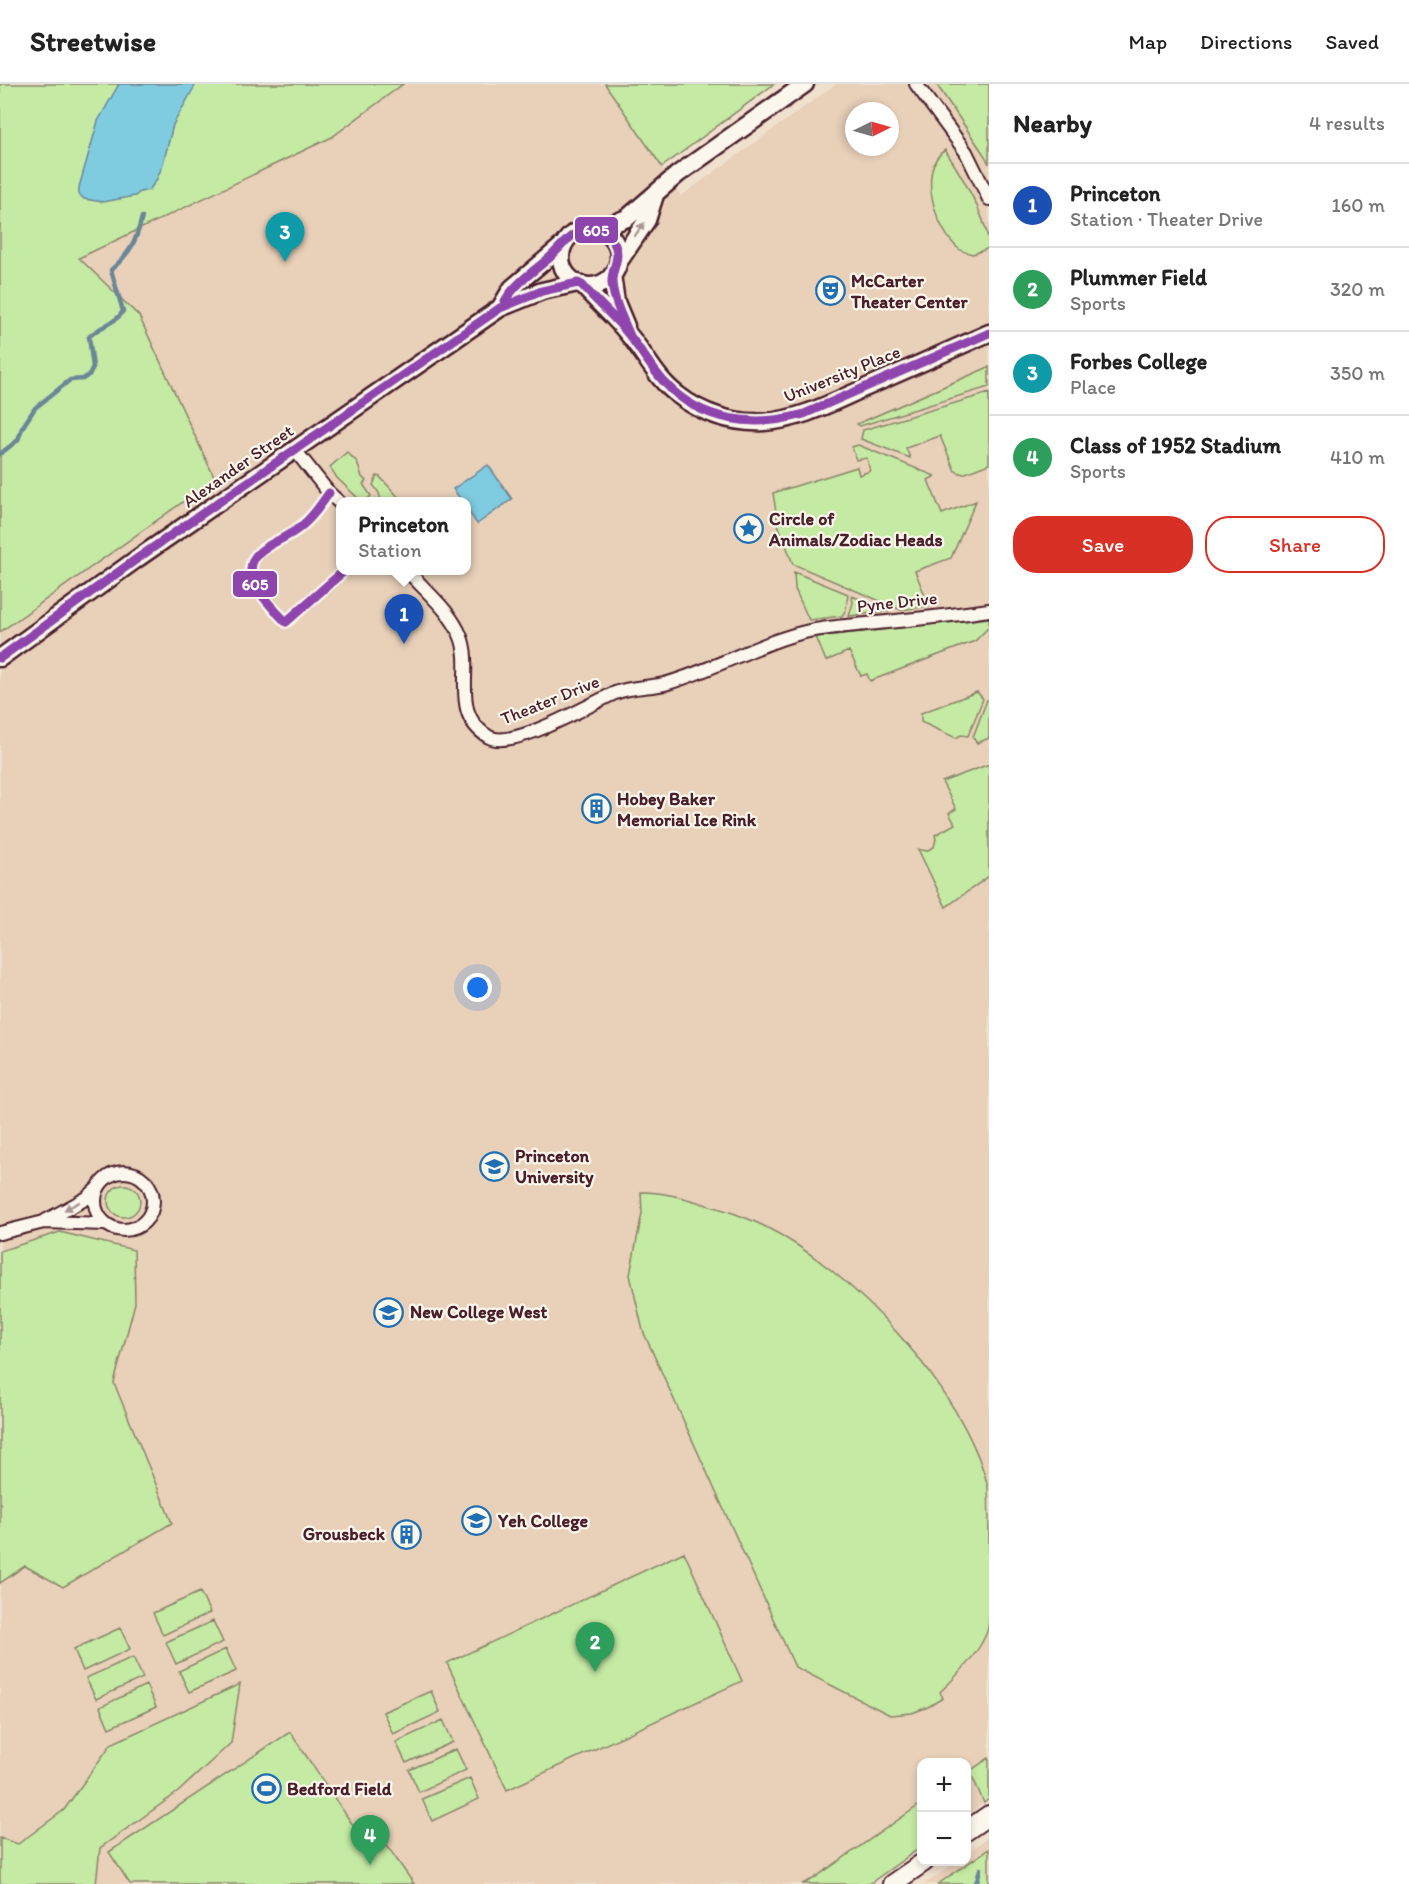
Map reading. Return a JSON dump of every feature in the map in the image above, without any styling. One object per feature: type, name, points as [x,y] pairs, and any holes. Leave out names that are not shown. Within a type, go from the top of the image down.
[{"type":"main road","points":[[656,194],[646,220],[615,269],[598,284],[580,284],[570,278],[562,262],[564,244],[568,238],[580,230],[612,224],[627,218],[678,174],[805,84]]},
{"type":"main road","points":[[594,228],[603,231],[616,245],[618,254],[615,269]]},
{"type":"main road","name":"Alexander Street","points":[[500,308],[512,288],[564,244]]},
{"type":"main road","name":"University Place","points":[[615,269],[616,302],[630,336],[651,369],[688,403],[723,417],[763,422],[788,418],[834,402],[989,333]]},
{"type":"main road","name":"University Place","points":[[580,284],[630,336]]},
{"type":"main road","name":"Alexander Street","points":[[0,658],[500,308],[542,291],[580,284]]},
{"type":"main road","points":[[971,1828],[989,1815]]},
{"type":"main road","points":[[892,1884],[918,1866]]},
{"type":"street","points":[[916,84],[966,152],[989,199]]},
{"type":"street","points":[[295,450],[336,499]]},
{"type":"street","name":"Theater Drive","points":[[412,575],[453,621],[462,639],[465,655],[464,695],[469,712],[481,730],[491,738],[500,740],[512,739],[538,729],[617,692],[668,683],[771,642],[809,631]]},
{"type":"street","name":"Pyne Drive","points":[[809,631],[989,610]]},
{"type":"street","points":[[0,1233],[44,1222],[87,1198],[110,1175],[119,1172],[139,1175],[146,1181],[153,1197],[151,1213],[142,1225],[133,1229],[123,1231],[114,1229],[106,1224],[96,1209],[95,1198],[98,1188]]},
{"type":"street","points":[[44,1222],[106,1224]]},
{"type":"shaded area","name":"Princeton University","points":[[0,84],[605,84],[681,196],[836,84],[989,84],[989,1799],[971,1812],[971,1758],[917,1758],[917,1850],[869,1884],[0,1884]]},
{"type":"shaded area","points":[[989,1837],[989,1884],[925,1884],[950,1866],[971,1866],[971,1850]]},
{"type":"green space","points":[[0,84],[403,84],[332,137],[79,258],[139,316],[215,479],[0,632]]},
{"type":"green space","points":[[605,84],[774,84],[662,167]]},
{"type":"green space","points":[[989,84],[989,164],[937,85]]},
{"type":"green space","points":[[945,150],[973,197],[988,237],[989,248],[973,254],[961,250],[951,240],[937,215],[931,185],[932,171],[936,159]]},
{"type":"green space","points":[[989,367],[989,387],[860,426],[857,424]]},
{"type":"green space","points":[[989,393],[989,464],[963,474],[955,471],[940,436],[906,448],[910,458],[861,439],[863,430]]},
{"type":"green space","points":[[858,445],[935,476],[928,480],[942,514],[976,501],[951,558],[915,571],[929,606],[901,610],[793,564],[778,524],[773,493],[857,467],[859,475],[870,471],[867,458],[856,460],[852,447]]},
{"type":"green space","points":[[347,452],[357,462],[362,477],[366,481],[363,484],[371,496],[357,497],[337,478],[330,467]]},
{"type":"green space","points":[[377,476],[380,477],[398,497],[380,497],[373,485]]},
{"type":"green space","points":[[794,572],[848,594],[846,609],[842,616],[809,620],[795,589]]},
{"type":"green space","points":[[852,596],[889,611],[849,616],[853,603]]},
{"type":"green space","points":[[989,618],[989,627],[975,641],[870,681],[867,674],[861,676],[849,651],[826,661],[816,637]]},
{"type":"green space","points":[[977,692],[983,699],[968,736],[961,735],[956,738],[921,722],[921,713]]},
{"type":"green space","points":[[987,700],[989,700],[989,738],[977,743],[973,737]]},
{"type":"green space","points":[[989,765],[989,876],[946,907],[918,849],[926,851],[934,847],[935,835],[955,824],[949,813],[956,809],[942,782]]},
{"type":"green space","points":[[124,1185],[136,1189],[140,1201],[136,1213],[124,1217],[112,1213],[108,1201],[112,1189]]},
{"type":"green space","points":[[641,1192],[674,1196],[728,1211],[762,1225],[797,1245],[867,1301],[930,1373],[955,1411],[975,1449],[988,1487],[989,1623],[977,1651],[940,1692],[943,1698],[928,1707],[912,1713],[890,1715],[795,1667],[643,1331],[630,1275],[642,1213]]},
{"type":"green space","points":[[60,1232],[134,1250],[135,1303],[114,1383],[172,1523],[63,1587],[25,1566],[0,1583],[0,1251]]},
{"type":"green space","points":[[684,1552],[742,1681],[507,1790],[447,1663]]},
{"type":"green space","points":[[200,1592],[210,1613],[163,1635],[153,1613]]},
{"type":"green space","points":[[213,1621],[223,1642],[176,1664],[166,1642]]},
{"type":"green space","points":[[120,1628],[130,1649],[83,1671],[74,1649]]},
{"type":"green space","points":[[226,1649],[236,1671],[189,1692],[179,1671]]},
{"type":"green space","points":[[133,1657],[143,1678],[96,1699],[86,1678]]},
{"type":"green space","points":[[240,1684],[231,1743],[178,1792],[100,1848],[96,1884],[0,1884],[0,1838],[18,1844],[64,1810],[111,1744]]},
{"type":"green space","points":[[146,1685],[156,1707],[109,1728],[100,1707]]},
{"type":"green space","points":[[431,1691],[440,1712],[393,1734],[383,1712]]},
{"type":"green space","points":[[443,1720],[453,1742],[406,1763],[396,1742]]},
{"type":"green space","name":"Bedford Field","points":[[290,1732],[367,1846],[381,1837],[414,1884],[130,1884],[109,1852]]},
{"type":"green space","points":[[456,1749],[466,1770],[419,1792],[409,1770]]},
{"type":"green space","points":[[989,1758],[989,1799],[984,1803],[971,1773],[971,1770]]},
{"type":"green space","points":[[470,1778],[479,1799],[432,1821],[422,1799]]},
{"type":"green space","points":[[917,1807],[917,1850],[869,1884],[802,1884],[813,1879]]},
{"type":"green space","points":[[989,1849],[989,1884],[938,1884],[964,1866],[971,1866],[971,1861]]},
{"type":"water","points":[[119,84],[196,84],[173,125],[163,164],[156,181],[149,190],[135,196],[103,202],[84,199],[79,194],[79,187],[98,121]]},
{"type":"water","points":[[488,465],[512,499],[477,524],[471,515],[471,497],[459,497],[453,489]]},
{"type":"waterway","points":[[0,454],[18,440],[22,428],[35,408],[70,380],[83,379],[90,374],[93,367],[89,337],[117,319],[123,311],[111,270],[132,246],[142,217]]},
{"type":"waterway","points":[[974,1884],[980,1869]]},
{"type":"transit line","name":"605","points":[[505,301],[519,283],[576,233],[582,230],[597,230],[609,236],[616,248],[617,259],[612,278],[613,290],[630,336]]},
{"type":"transit line","name":"605","points":[[0,658],[138,558],[500,308],[542,291],[578,283],[582,285],[624,328],[660,377],[679,396],[712,414],[748,421],[767,421],[804,414],[989,333]]},
{"type":"transit line","name":"605","points":[[329,493],[303,524],[262,550],[254,559],[251,568],[252,578],[263,597],[286,622],[339,575]]},
{"type":"place","name":"Forbes College","points":[[285,262]]},
{"type":"place","name":"McCarter Theater Center","points":[[830,291]]},
{"type":"place","name":"Circle of Animals/Zodiac Heads","points":[[748,529]]},
{"type":"place","name":"Princeton","points":[[404,644]]},
{"type":"place","name":"Hobey Baker Memorial Ice Rink","points":[[596,809]]},
{"type":"place","name":"Princeton University","points":[[494,1166]]},
{"type":"place","name":"New College West","points":[[389,1312]]},
{"type":"place","name":"Yeh College","points":[[477,1521]]},
{"type":"place","name":"Grousbeck","points":[[406,1534]]},
{"type":"place","name":"Plummer Field","points":[[595,1672]]},
{"type":"place","name":"Bedford Field","points":[[266,1789]]},
{"type":"place","name":"Class of 1952 Stadium","points":[[370,1865]]}]
